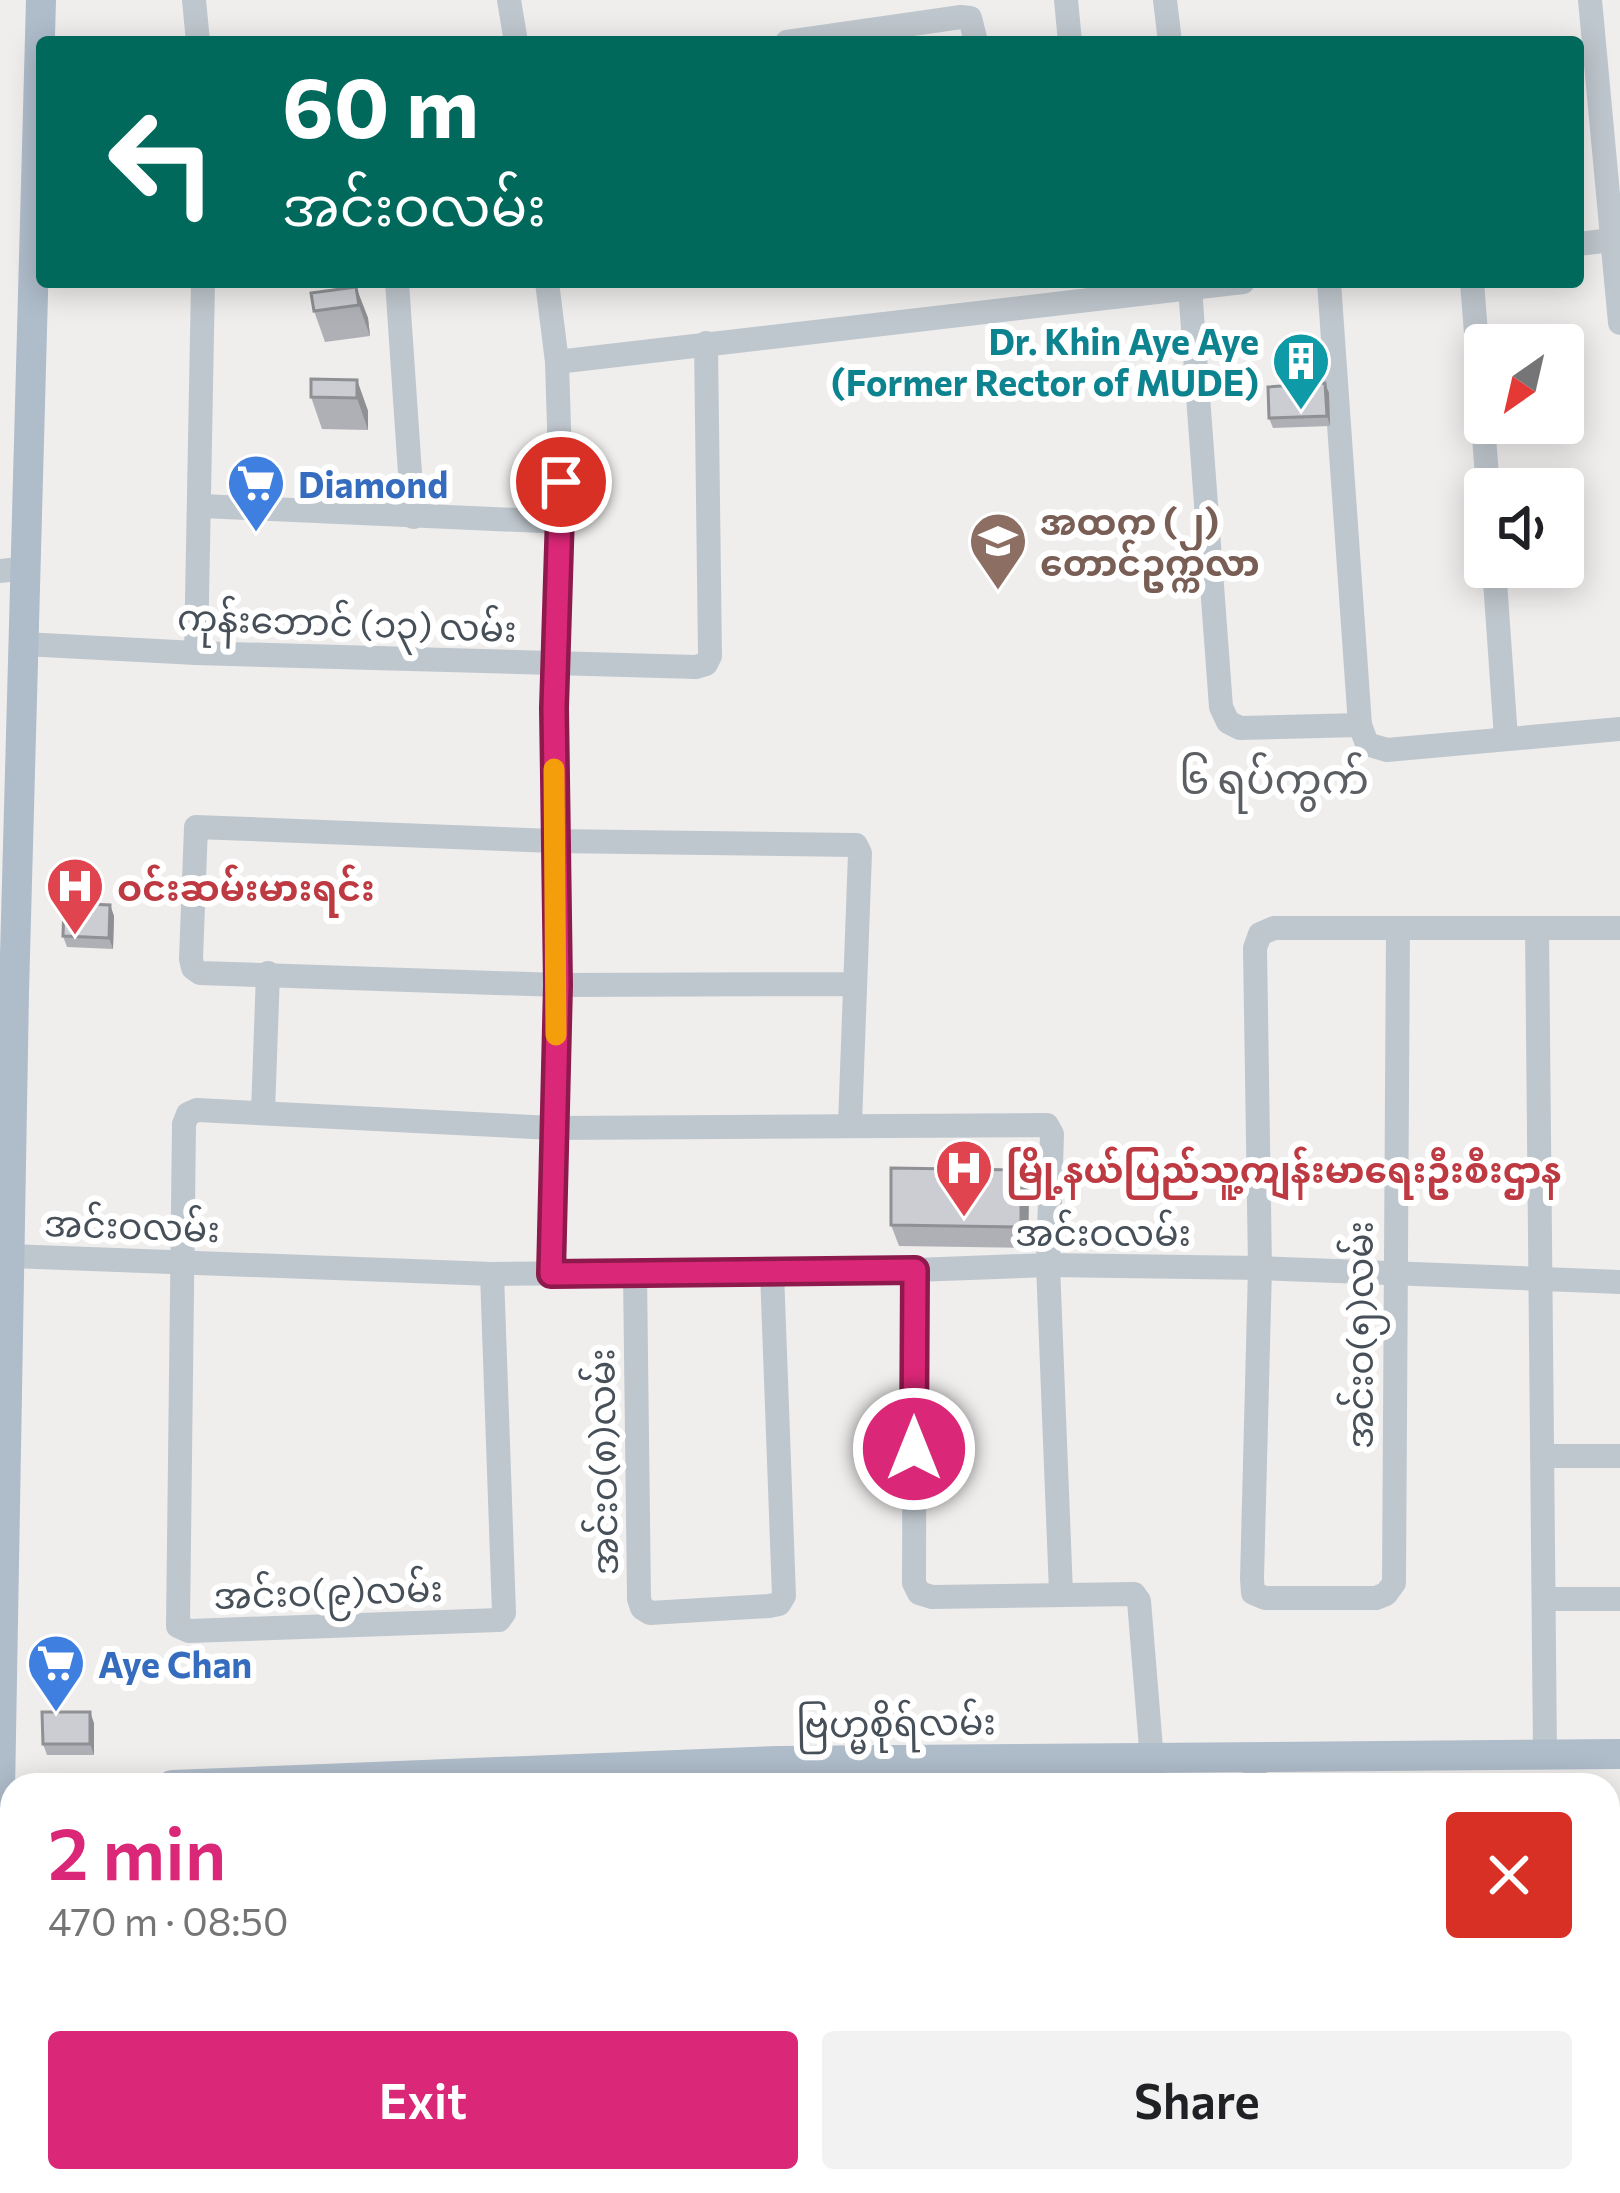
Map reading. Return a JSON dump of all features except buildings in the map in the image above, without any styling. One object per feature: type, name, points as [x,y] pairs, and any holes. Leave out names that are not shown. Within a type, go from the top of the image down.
[{"type":"main road","points":[[39,36],[41,0]]},
{"type":"main road","points":[[0,1773],[10,1256],[7,990],[24,644],[13,570],[36,102]]},
{"type":"main road","name":"ဗြဟ္မစိုရ်လမ်း","points":[[778,1773],[1255,1770],[1620,1754]]},
{"type":"street","points":[[194,0],[197,36]]},
{"type":"street","points":[[509,0],[515,36]]},
{"type":"street","points":[[1066,0],[1069,36]]},
{"type":"street","points":[[1165,0],[1170,36]]},
{"type":"street","points":[[1590,0],[1589,96],[1620,323]]},
{"type":"street","points":[[829,36],[961,17],[970,18],[974,36]]},
{"type":"street","points":[[1584,243],[1612,240]]},
{"type":"street","points":[[196,653],[203,288]]},
{"type":"street","points":[[397,288],[413,517]]},
{"type":"street","points":[[548,288],[557,362],[562,522],[555,664],[553,841],[558,985],[551,1274]]},
{"type":"street","points":[[557,362],[1090,291],[1190,288],[1221,707],[1228,722],[1240,728],[1360,725]]},
{"type":"street","points":[[1330,288],[1360,725],[1367,744],[1387,750],[1620,729]]},
{"type":"street","points":[[1472,288],[1486,468]]},
{"type":"street","name":"ကုန်းဘောင် (၁၃) လမ်း","points":[[24,644],[555,664],[706,664],[710,656],[706,343]]},
{"type":"street","points":[[202,506],[562,522]]},
{"type":"street","points":[[1495,588],[1506,738]]},
{"type":"street","points":[[850,1124],[860,853],[856,844],[553,841],[196,827],[193,968],[200,974],[558,985],[854,983]]},
{"type":"street","points":[[1260,1268],[1255,948],[1260,934],[1274,928],[1620,928]]},
{"type":"street","points":[[1537,929],[1545,1754]]},
{"type":"street","name":"အင်းဝ(၅)လမ်း","points":[[1260,1268],[1253,1593],[1265,1598],[1376,1598],[1394,1583],[1398,930]]},
{"type":"street","points":[[262,1112],[268,973]]},
{"type":"street","points":[[180,1262],[184,1124],[188,1114],[197,1110],[553,1128],[1047,1125],[1052,1134],[1048,1265],[1061,1593]]},
{"type":"street","name":"အင်းဝလမ်း","points":[[10,1256],[492,1274],[1048,1265],[1620,1282]]},
{"type":"street","name":"အင်းဝ(၉)လမ်း","points":[[180,1262],[177,1615],[178,1625],[189,1631],[499,1620],[504,1613],[492,1274]]},
{"type":"street","points":[[915,1270],[914,1583],[920,1593],[932,1598],[1134,1594],[1152,1771]]},
{"type":"street","name":"အင်းဝ(၈)လမ်း","points":[[635,1273],[639,1599],[650,1613],[769,1606],[779,1604],[784,1596],[772,1272]]},
{"type":"street","points":[[1542,1456],[1620,1456]]},
{"type":"street","points":[[1544,1599],[1620,1599]]},
{"type":"slow traffic","points":[[554,769],[556,1035]]},
{"type":"place","name":"Dr. Khin Aye Aye (Former Rector of MUDE)","points":[[1301,412]]},
{"type":"place","name":"Diamond","points":[[256,534]]},
{"type":"place","name":"အထက (၂) တောင်ဥက္ကလာ","points":[[998,592]]},
{"type":"place","name":"ဝင်းဆမ်းမားရင်း","points":[[75,937]]},
{"type":"place","name":"မြို့နယ်ပြည်သူ့ကျန်းမာရေးဦးစီးဌာန","points":[[964,1219]]},
{"type":"place","name":"Aye Chan","points":[[56,1714]]},
{"type":"district","name":"၆ ရပ်ကွက်","points":[[1274,777]]},
{"type":"route","points":[[561,482],[554,708],[558,985],[551,1274],[915,1270],[914,1449]]}]
